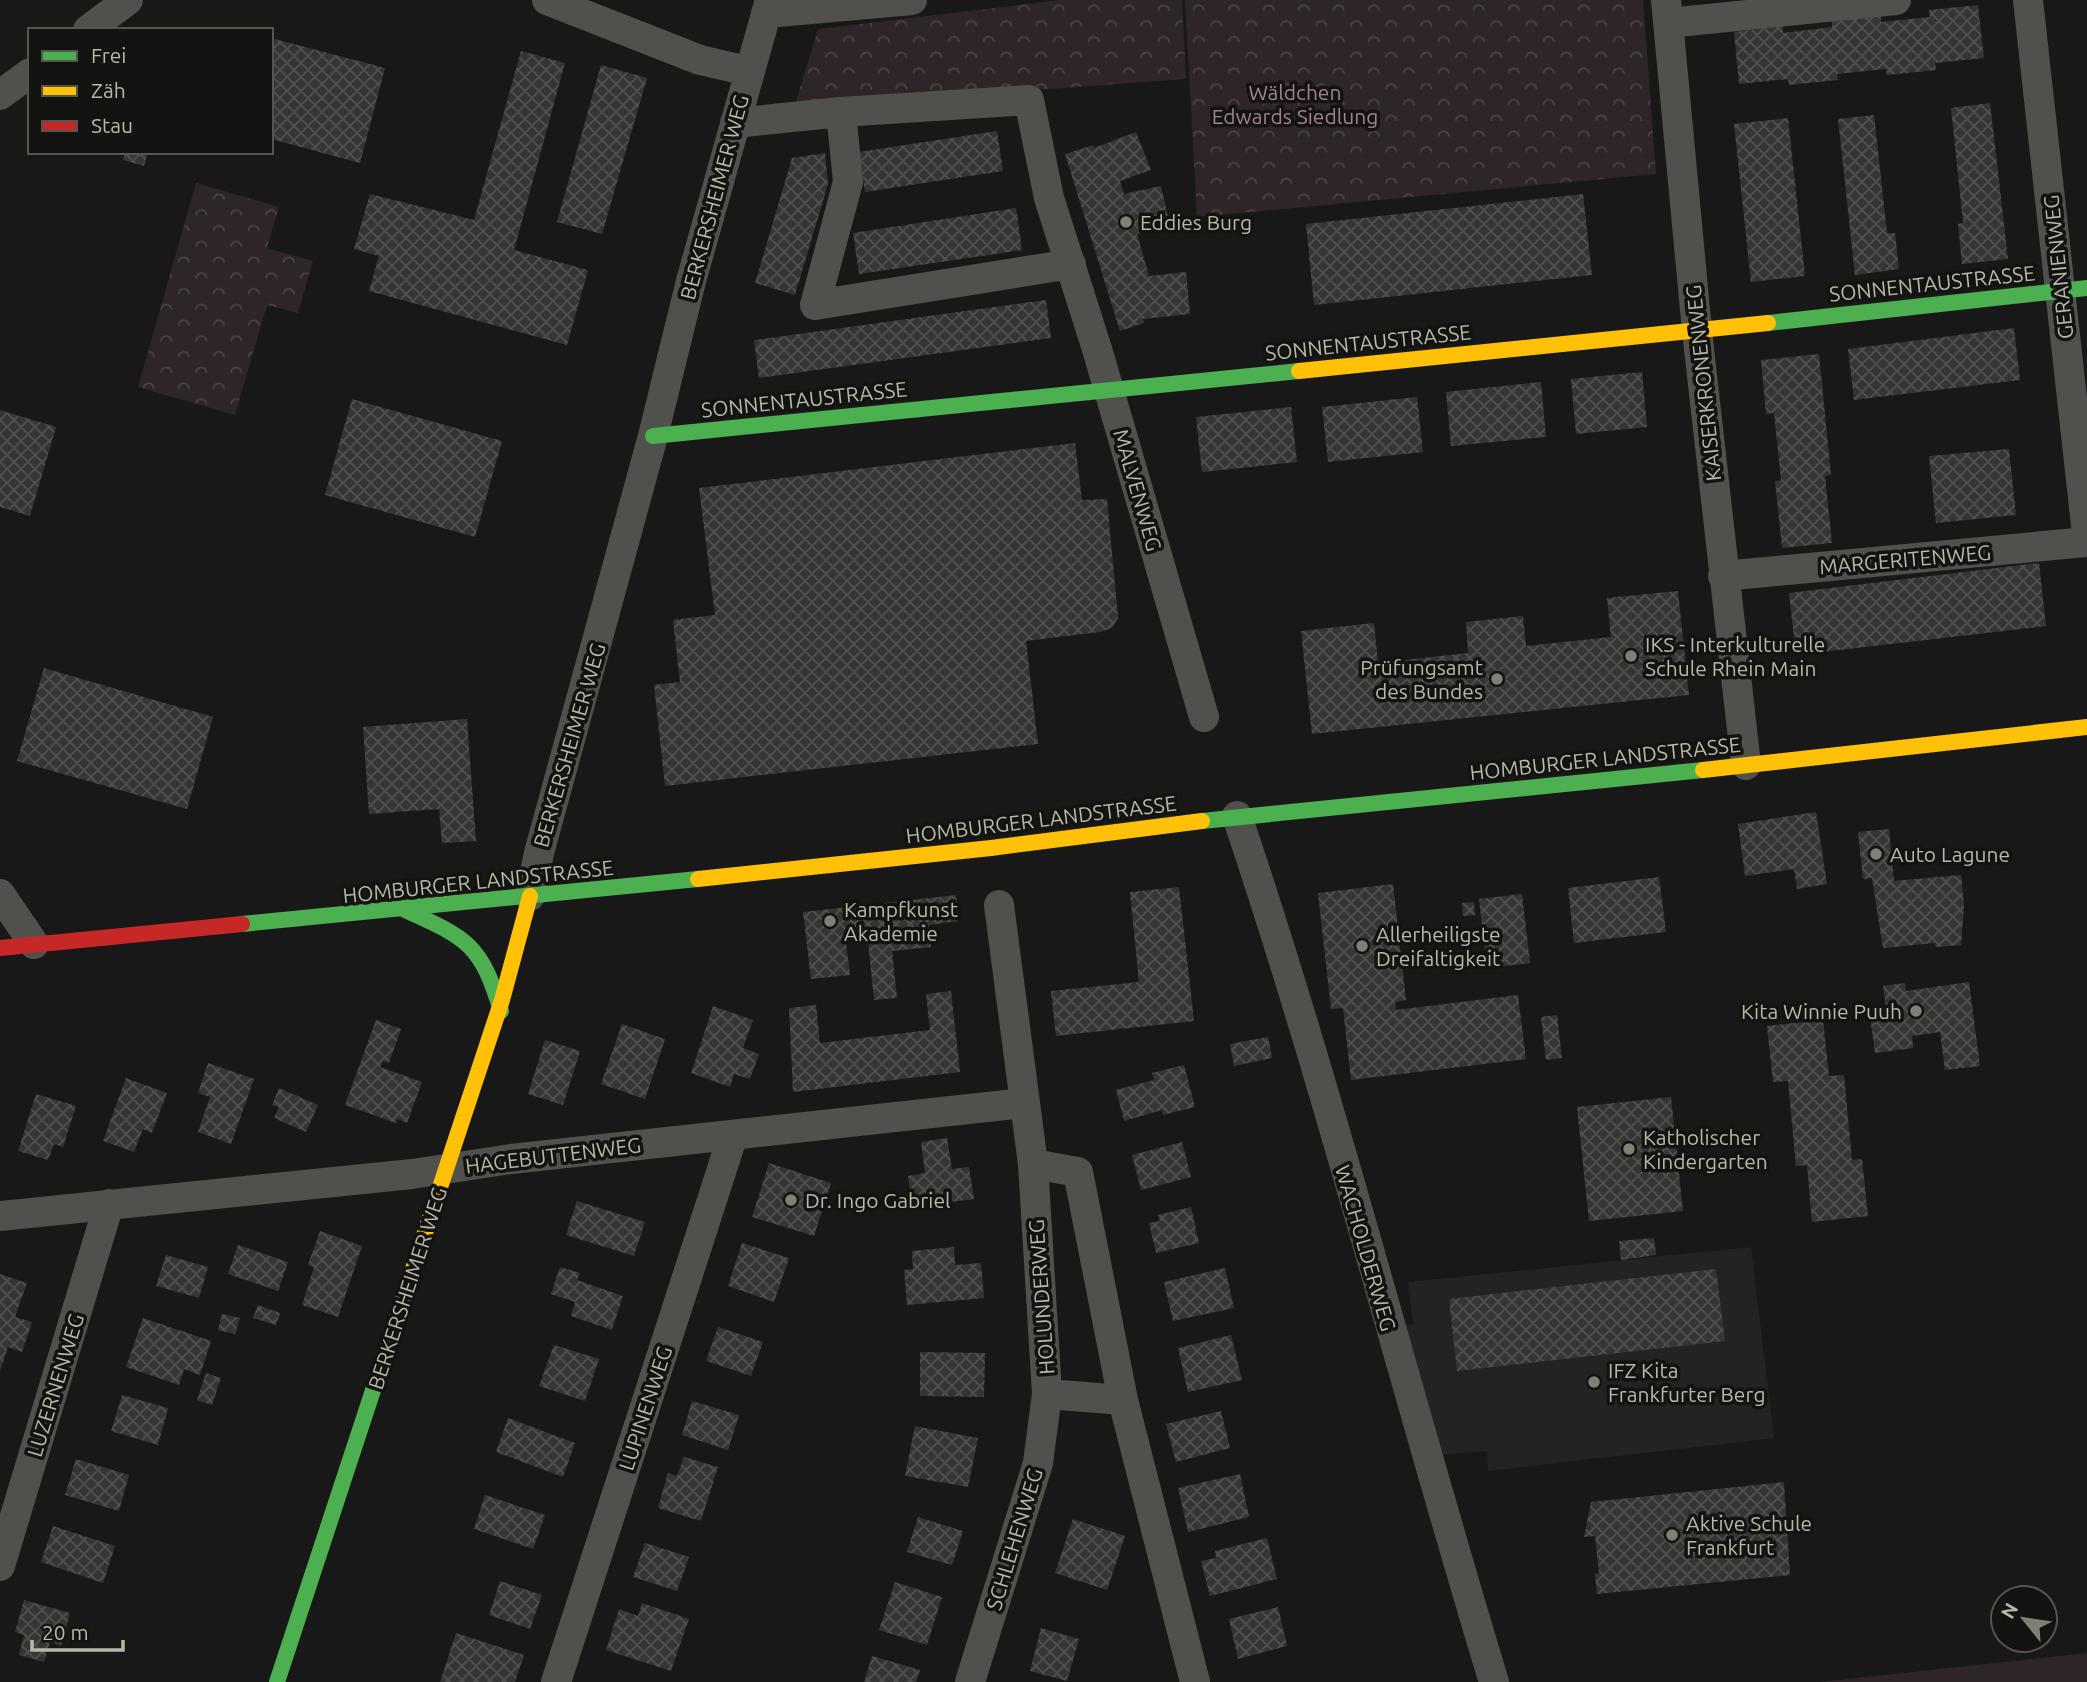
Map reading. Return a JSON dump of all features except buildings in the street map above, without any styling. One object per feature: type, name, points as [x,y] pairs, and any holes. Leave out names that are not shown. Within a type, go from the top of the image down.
[{"type":"street","points":[[91,28],[128,0]]},
{"type":"street","points":[[547,0],[700,60],[748,71]]},
{"type":"street","points":[[768,7],[912,0]]},
{"type":"street","points":[[1667,12],[1896,0]]},
{"type":"street","name":"GERANIENWEG","points":[[2028,0],[2074,289],[2087,534]]},
{"type":"street","name":"BERKERSHEIMER WEG","points":[[277,1682],[393,1338],[446,1168],[501,1011],[539,853],[653,436],[691,281],[768,7]]},
{"type":"street","name":"KAISERKRONENWEG","points":[[1667,12],[1697,331],[1746,765]]},
{"type":"street","points":[[0,95],[28,74]]},
{"type":"street","name":"MALVENWEG","points":[[735,123],[841,112],[1029,100],[1049,198],[1071,264],[1204,717]]},
{"type":"street","points":[[841,112],[848,182],[815,305],[1071,264]]},
{"type":"street","name":"SONNENTAUSTRASSE","points":[[653,436],[1697,331],[2074,289]]},
{"type":"street","name":"MARGERITENWEG","points":[[1723,576],[2087,541]]},
{"type":"street","name":"HOMBURGER LANDSTRASSE","points":[[0,948],[405,910],[991,848],[1237,816],[1746,765],[2087,727]]},
{"type":"street","name":"WACHOLDERWEG","points":[[1237,816],[1323,1097],[1440,1505],[1494,1682]]},
{"type":"street","points":[[0,894],[34,944]]},
{"type":"street","name":"HOLUNDERWEG","points":[[999,905],[1033,1164],[1047,1394],[1123,1399]]},
{"type":"street","points":[[405,910],[474,946],[489,969],[501,1011]]},
{"type":"street","name":"HAGEBUTTENWEG","points":[[0,1216],[412,1174],[1023,1103]]},
{"type":"street","name":"LUPINENWEG","points":[[556,1682],[733,1135]]},
{"type":"street","points":[[1033,1164],[1078,1172],[1123,1399],[1195,1682]]},
{"type":"street","name":"LUZERNENWEG","points":[[0,1566],[109,1204]]},
{"type":"street","name":"SCHLEHENWEG","points":[[970,1682],[1038,1463],[1047,1394]]},
{"type":"shaded area","name":"IFZ Kita Frankfurter Berg","points":[[1751,1247],[1774,1438],[1488,1471],[1487,1451],[1443,1455],[1403,1325],[1413,1324],[1408,1282]]},
{"type":"green space","points":[[1061,0],[1182,0],[1186,79],[794,108],[818,29]]},
{"type":"green space","name":"Wäldchen Edwards Siedlung","points":[[1185,0],[1643,0],[1656,174],[1197,217]]},
{"type":"green space","points":[[196,183],[279,207],[267,248],[313,261],[298,313],[267,305],[235,415],[138,387]]},
{"type":"green space","points":[[2087,1653],[2087,1682],[1820,1682]]},
{"type":"traffic: fast","points":[[1768,323],[2087,288]]},
{"type":"traffic: fast","points":[[653,436],[1299,371]]},
{"type":"traffic: fast","points":[[1202,821],[1703,770]]},
{"type":"traffic: fast","points":[[242,924],[698,879]]},
{"type":"traffic: fast","points":[[405,910],[443,928],[469,946],[486,971],[501,1011]]},
{"type":"traffic: fast","points":[[277,1682],[409,1281]]},
{"type":"traffic: slow","points":[[1299,371],[1768,323]]},
{"type":"traffic: slow","points":[[1703,770],[2087,727]]},
{"type":"traffic: slow","points":[[698,879],[991,848],[1202,821]]},
{"type":"traffic: slow","points":[[409,1281],[502,1000],[530,896]]},
{"type":"traffic: jam","points":[[0,948],[242,924]]},
{"type":"place","name":"Eddies Burg","points":[[1126,222]]},
{"type":"place","name":"IKS - Interkulturelle Schule Rhein Main","points":[[1631,656]]},
{"type":"place","name":"Prüfungsamt des Bundes","points":[[1497,679]]},
{"type":"place","name":"Auto Lagune","points":[[1876,854]]},
{"type":"place","name":"Kampfkunst Akademie","points":[[830,921]]},
{"type":"place","name":"Allerheiligste Dreifaltigkeit","points":[[1362,946]]},
{"type":"place","name":"Kita Winnie Puuh","points":[[1916,1011]]},
{"type":"place","name":"Katholischer Kindergarten","points":[[1629,1149]]},
{"type":"place","name":"Dr. Ingo Gabriel","points":[[791,1200]]},
{"type":"place","name":"IFZ Kita Frankfurter Berg","points":[[1594,1382]]},
{"type":"place","name":"Aktive Schule Frankfurt","points":[[1672,1535]]}]
